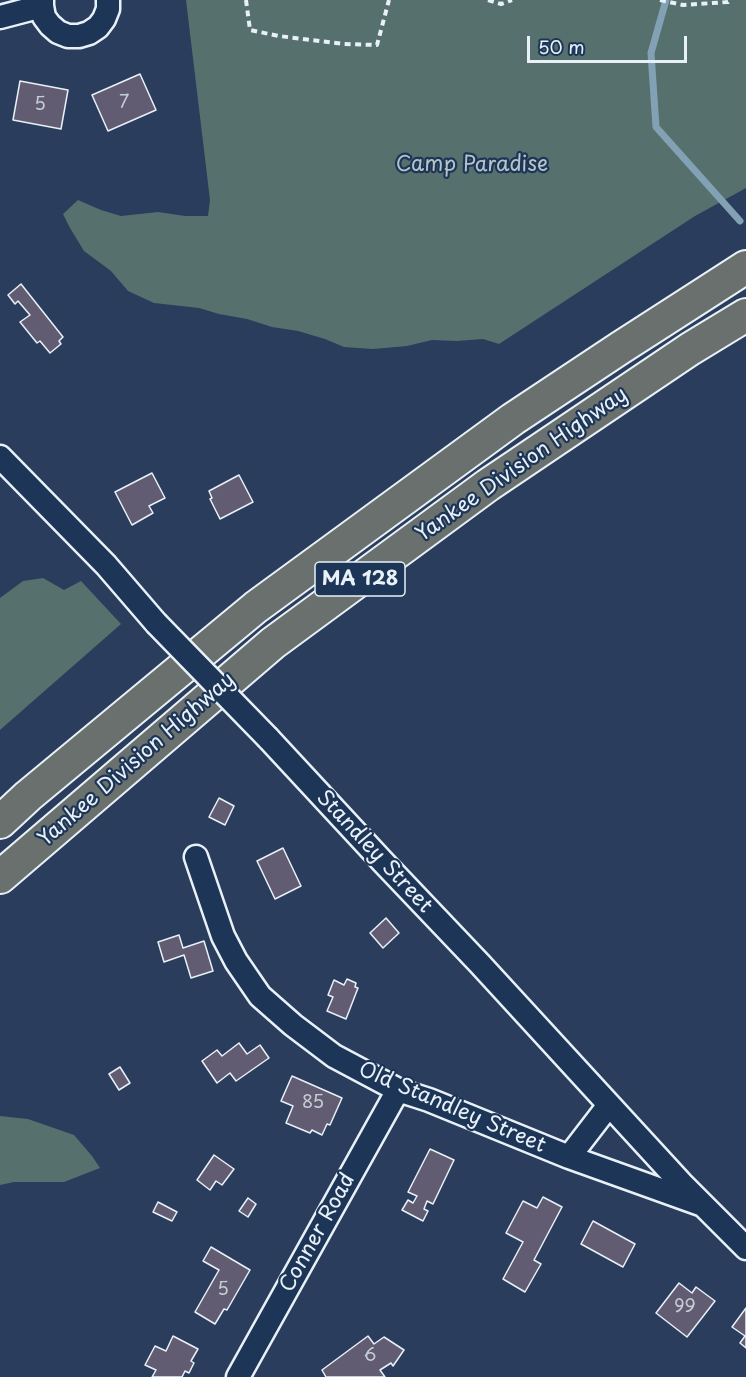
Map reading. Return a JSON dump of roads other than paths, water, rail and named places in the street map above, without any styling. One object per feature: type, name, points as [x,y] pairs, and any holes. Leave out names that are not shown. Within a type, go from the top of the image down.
[{"type":"highway","name":"Yankee Division Highway","points":[[0,822],[28,796],[256,607],[513,419],[746,267]]},
{"type":"highway","name":"Yankee Division Highway","points":[[0,877],[273,643],[489,485],[690,349],[746,315]]},
{"type":"street","points":[[0,17],[42,3],[44,16],[50,26],[68,36],[79,36],[98,27],[108,9],[108,0]]},
{"type":"street","name":"Standley Street","points":[[0,457],[106,565],[156,623],[268,738],[703,1206],[746,1248]]},
{"type":"street","name":"Old Standley Street","points":[[196,857],[223,936],[236,961],[260,996],[292,1025],[334,1056],[398,1090],[429,1100],[569,1157],[703,1206]]},
{"type":"street","name":"Conner Road","points":[[238,1377],[398,1090]]},
{"type":"street","name":"Old Standley Street","points":[[569,1157],[609,1105]]},
{"type":"waterway","points":[[666,0],[651,53],[656,127],[740,221]]},
{"type":"park label","name":"Camp Paradise","points":[[472,165]]}]
